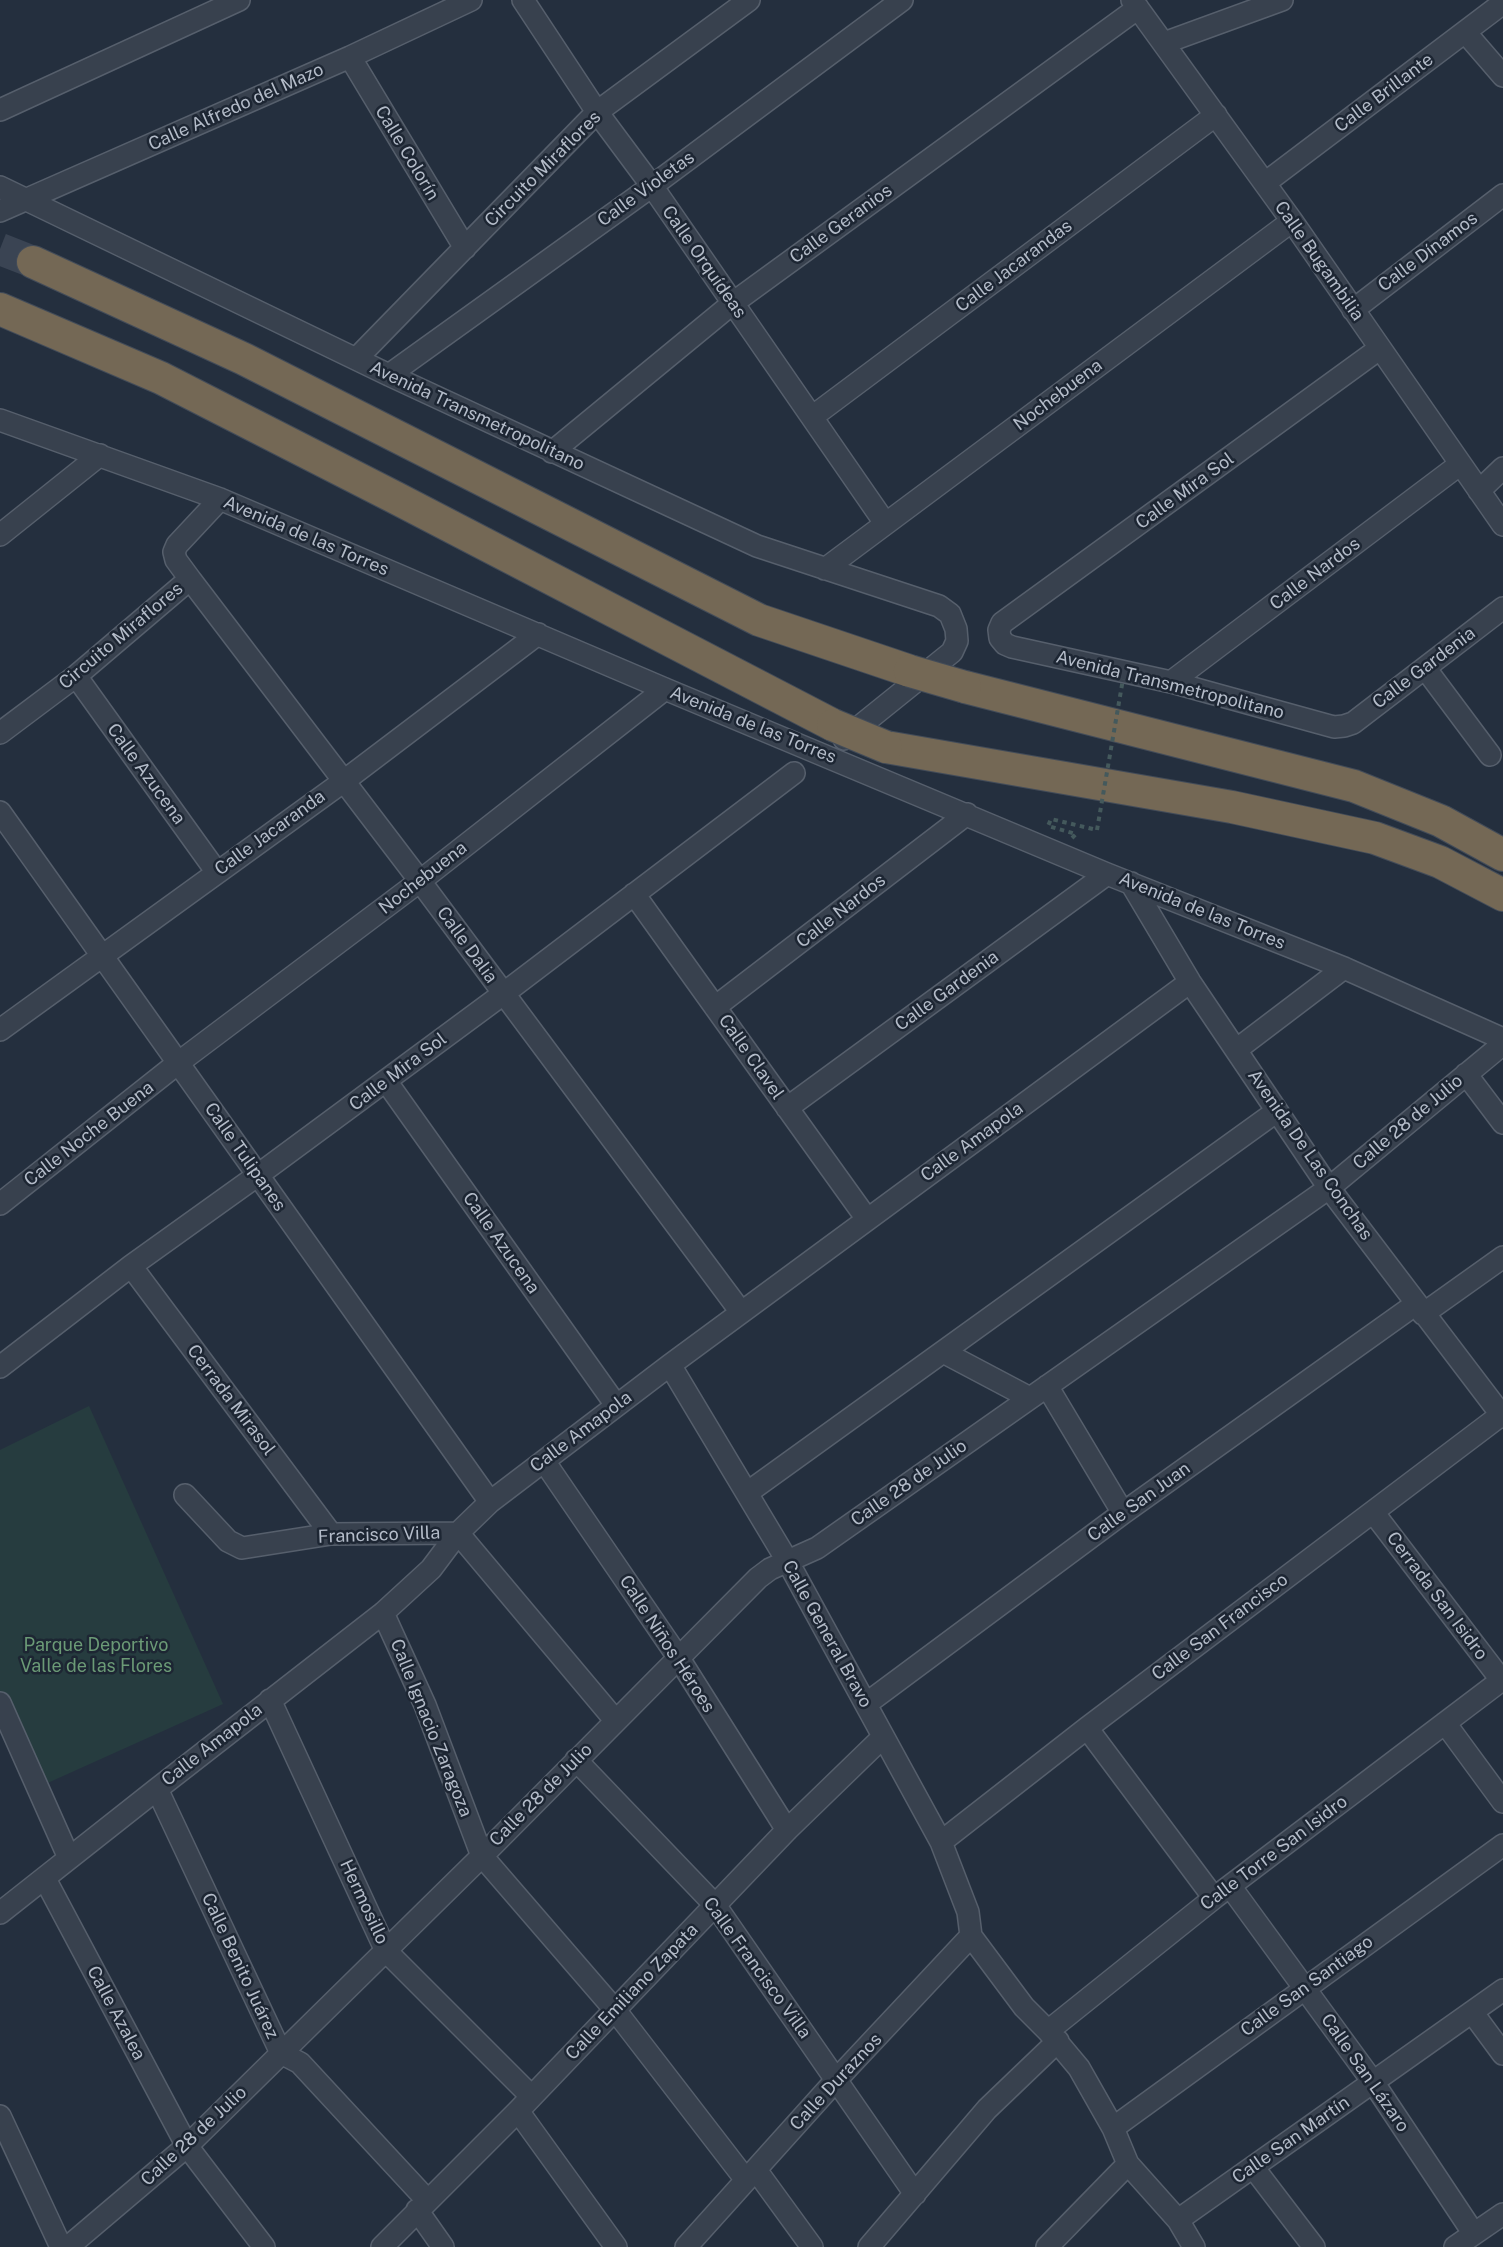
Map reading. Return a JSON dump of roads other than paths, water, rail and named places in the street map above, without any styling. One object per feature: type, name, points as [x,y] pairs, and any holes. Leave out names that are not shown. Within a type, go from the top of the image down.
[{"type":"highway","points":[[33,262],[244,359],[759,620],[965,687],[1354,786],[1441,821],[1503,855]]},
{"type":"highway","points":[[0,309],[161,378],[396,498],[829,740],[886,747],[1232,807],[1375,838],[1440,862],[1503,895]]},
{"type":"street","points":[[0,110],[239,0]]},
{"type":"street","name":"Calle Orquídeas","points":[[523,0],[597,112],[652,186],[885,523]]},
{"type":"street","name":"Circuito Miraflores","points":[[356,359],[597,112],[749,0]]},
{"type":"street","name":"Calle Violetas","points":[[388,375],[652,186],[902,0]]},
{"type":"street","points":[[1164,43],[1277,1]]},
{"type":"street","name":"Calle Alfredo del Mazo","points":[[0,211],[350,57],[463,2]]},
{"type":"street","name":"Calle Brillante","points":[[1265,183],[1503,3]]},
{"type":"street","name":"Calle Bugambilia","points":[[1135,4],[1292,221],[1503,525]]},
{"type":"street","name":"Calle Geranios","points":[[552,452],[733,303],[1135,4]]},
{"type":"street","points":[[1466,32],[1503,76]]},
{"type":"street","name":"Calle Colorín","points":[[350,57],[465,248]]},
{"type":"street","name":"Calle Jacarandas","points":[[812,417],[1216,115]]},
{"type":"street","name":"Avenida Transmetropolitano","points":[[0,187],[388,375],[757,546],[939,606],[950,614],[956,629],[957,641],[952,652],[829,740]]},
{"type":"street","name":"Calle Dínamos","points":[[1353,310],[1503,195]]},
{"type":"street","name":"Nochebuena","points":[[825,569],[1292,221]]},
{"type":"street","name":"Calle Mira Sol","points":[[1000,638],[999,630],[1002,623],[1379,349]]},
{"type":"street","name":"Avenida de las Torres","points":[[0,420],[220,499],[665,689],[829,740],[967,814],[1107,874],[1344,968],[1503,1039]]},
{"type":"street","points":[[0,535],[100,454]]},
{"type":"street","name":"Calle Nardos","points":[[1171,682],[1460,465]]},
{"type":"street","points":[[1479,491],[1503,468]]},
{"type":"street","name":"Circuito Miraflores","points":[[0,733],[76,676],[190,579],[176,560],[174,552],[177,545],[220,499]]},
{"type":"street","name":"Calle Dalia","points":[[190,579],[420,881],[741,1312]]},
{"type":"street","name":"Calle Gardenia","points":[[1344,726],[1353,723],[1503,608]]},
{"type":"street","name":"Calle Jacaranda","points":[[0,1030],[216,871],[344,781],[538,634]]},
{"type":"street","name":"Avenida Transmetropolitano","points":[[1000,638],[1012,648],[1171,682],[1334,727],[1344,726]]},
{"type":"street","points":[[1425,668],[1490,755]]},
{"type":"street","name":"Calle Azucena","points":[[76,676],[216,871]]},
{"type":"street","name":"Nochebuena","points":[[178,1063],[420,881],[665,689]]},
{"type":"street","name":"Calle Mira Sol","points":[[0,1367],[131,1266],[503,994],[794,773]]},
{"type":"street","name":"Calle Tulipanes","points":[[0,812],[490,1502]]},
{"type":"street","name":"Calle Nardos","points":[[716,1007],[967,814]]},
{"type":"street","name":"Calle Gardenia","points":[[787,1108],[1107,874]]},
{"type":"street","name":"Avenida De Las Conchas","points":[[1131,883],[1190,982],[1329,1188],[1502,1416]]},
{"type":"street","name":"Calle Clavel","points":[[634,894],[867,1219]]},
{"type":"street","points":[[1236,1050],[1344,968]]},
{"type":"street","name":"Calle Amapola","points":[[0,1913],[383,1613],[431,1569],[458,1533],[490,1502],[741,1312],[1190,982]]},
{"type":"street","name":"Calle 28 de Julio","points":[[68,2247],[187,2146],[482,1856],[758,1578],[770,1569],[817,1548],[1329,1188],[1503,1044]]},
{"type":"street","name":"Calle Noche Buena","points":[[0,1204],[178,1063]]},
{"type":"street","points":[[1466,1074],[1503,1123]]},
{"type":"street","name":"Calle Azucena","points":[[386,1081],[616,1405]]},
{"type":"street","points":[[747,1494],[1277,1111]]},
{"type":"street","name":"Calle San Juan","points":[[866,1704],[1123,1512],[1420,1309],[1503,1257]]},
{"type":"street","name":"Cerrada Mirasol","points":[[131,1266],[331,1534]]},
{"type":"street","points":[[943,1352],[1030,1398]]},
{"type":"street","name":"Calle General Bravo","points":[[670,1365],[788,1562],[941,1842],[968,1912],[971,1936]]},
{"type":"street","points":[[1047,1386],[1123,1512]]},
{"type":"street","name":"Calle San Francisco","points":[[941,1842],[1087,1728],[1502,1416]]},
{"type":"street","name":"Calle Niños Héroes","points":[[544,1461],[678,1657],[786,1830]]},
{"type":"street","name":"Francisco Villa","points":[[185,1495],[228,1542],[242,1548],[331,1534],[458,1533],[615,1720]]},
{"type":"street","name":"Cerrada San Isidro","points":[[1373,1512],[1502,1680]]},
{"type":"street","name":"Calle Ignacio Zaragoza","points":[[383,1613],[425,1705],[482,1856],[615,2010],[812,2247]]},
{"type":"street","name":"Calle Torre San Isidro","points":[[869,2247],[1053,2036],[1222,1892],[1502,1680]]},
{"type":"street","name":"Hermosillo","points":[[270,1700],[386,1951],[525,2103],[616,2247]]},
{"type":"street","points":[[0,1703],[69,1858]]},
{"type":"street","points":[[1444,1723],[1503,1802]]},
{"type":"street","name":"Calle San Lázaro","points":[[1087,1728],[1222,1892],[1305,1987],[1373,2082],[1474,2234]]},
{"type":"street","name":"Calle Emiliano Zapata","points":[[382,2247],[525,2103],[786,1830],[884,1737]]},
{"type":"street","name":"Calle Francisco Villa","points":[[576,1760],[716,1905],[915,2194]]},
{"type":"street","name":"Calle Benito Juárez","points":[[157,1789],[281,2053],[300,2063],[422,2205],[443,2247]]},
{"type":"street","name":"Calle San Santiago","points":[[1113,2128],[1503,1845]]},
{"type":"street","name":"Calle Azalea","points":[[45,1879],[187,2146],[264,2247]]},
{"type":"street","points":[[971,1936],[1024,2007],[1053,2036],[1079,2068],[1113,2128],[1128,2163],[1178,2220],[1194,2247]]},
{"type":"street","name":"Calle Duraznos","points":[[686,2247],[837,2079],[971,1936]]},
{"type":"street","name":"Calle San Martín","points":[[1178,2220],[1503,1990]]},
{"type":"street","points":[[1472,2012],[1503,2054]]},
{"type":"street","points":[[0,2116],[61,2247]]},
{"type":"street","points":[[1047,2247],[1128,2163]]},
{"type":"street","points":[[1253,2167],[1314,2247]]},
{"type":"street","points":[[1455,2247],[1503,2214]]},
{"type":"tunnel","points":[[0,249],[33,262]]},
{"type":"park label","name":"Parque Deportivo Valle de las Flores","points":[[96,1655]]}]
